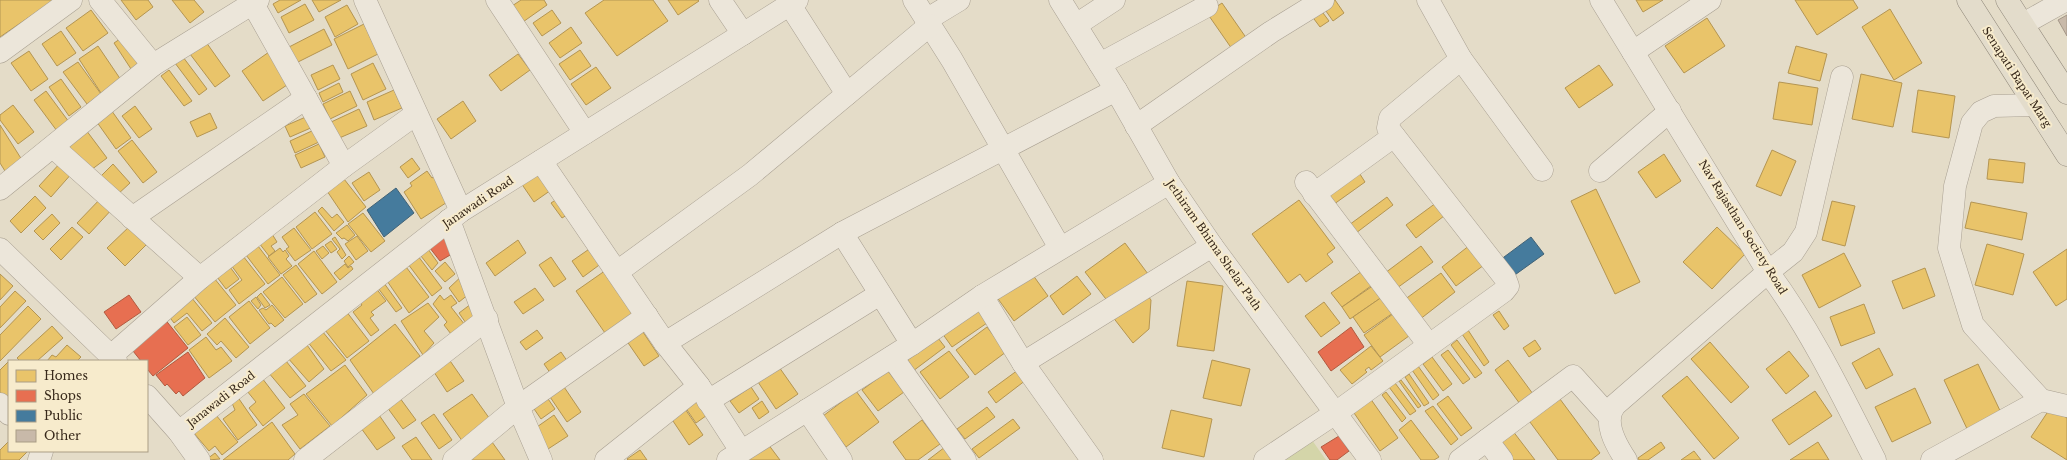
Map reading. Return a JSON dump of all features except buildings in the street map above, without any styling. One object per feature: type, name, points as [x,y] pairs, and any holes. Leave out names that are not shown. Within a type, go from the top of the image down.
[{"type":"main road","name":"Senapati Bapat Marg","points":[[1968,0],[2067,154]]},
{"type":"main road","points":[[2007,0],[2067,93]]},
{"type":"street","points":[[0,52],[71,0]]},
{"type":"street","points":[[100,0],[153,65]]},
{"type":"street","points":[[365,0],[416,114],[455,215],[487,319],[518,407],[541,460]]},
{"type":"street","points":[[720,0],[743,34]]},
{"type":"street","points":[[914,0],[952,60],[1060,248]]},
{"type":"street","points":[[617,272],[750,175],[847,94],[928,22],[959,0]]},
{"type":"street","name":"Jethiram Bhima Shelar Path","points":[[1060,0],[1116,90],[1169,183],[1212,246],[1370,460]]},
{"type":"street","points":[[1076,25],[1114,0]]},
{"type":"street","points":[[1136,126],[1271,32],[1323,0]]},
{"type":"street","points":[[1428,0],[1461,60],[1542,170]]},
{"type":"street","name":"Nav Rajasthan Society Road","points":[[1601,0],[1768,272],[1793,306],[1825,362],[1875,460]]},
{"type":"street","points":[[1633,52],[1710,0]]},
{"type":"street","points":[[2023,24],[2066,0]]},
{"type":"street","points":[[0,189],[153,65],[256,2],[306,98],[344,166]]},
{"type":"street","points":[[501,2],[585,134]]},
{"type":"street","points":[[793,2],[847,94]]},
{"type":"street","name":"Janawadi Road","points":[[179,432],[455,215],[793,2]]},
{"type":"street","points":[[1100,64],[1207,2]]},
{"type":"street","points":[[1265,460],[1429,346],[1504,291],[1508,286],[1505,278],[1388,128],[1390,118],[1461,60]]},
{"type":"street","points":[[1617,457],[1609,425],[1609,416],[1615,405],[1793,252],[1806,232],[1842,77]]},
{"type":"street","points":[[665,342],[842,233],[1116,90]]},
{"type":"street","points":[[132,218],[306,98]]},
{"type":"street","points":[[2035,105],[1994,106],[1981,112],[1972,123],[1955,186],[1949,248],[1973,324],[2041,400],[2067,406]]},
{"type":"street","points":[[1600,171],[1670,111]]},
{"type":"street","points":[[0,249],[114,358],[200,278],[344,166],[416,114]]},
{"type":"street","points":[[1394,136],[1310,188],[1429,346]]},
{"type":"street","points":[[53,147],[200,278]]},
{"type":"street","points":[[541,161],[665,342],[704,393],[734,456],[892,357],[982,296],[1169,183]]},
{"type":"street","points":[[842,233],[912,344]]},
{"type":"street","points":[[1023,363],[1212,246]]},
{"type":"street","points":[[606,460],[704,393],[880,294]]},
{"type":"street","points":[[982,296],[1023,363],[1092,460]]},
{"type":"street","points":[[454,460],[518,407],[647,316]]},
{"type":"street","points":[[305,460],[487,319]]},
{"type":"street","points":[[892,357],[965,460]]},
{"type":"street","points":[[1460,460],[1573,376],[1609,416]]},
{"type":"street","points":[[148,397],[179,432],[199,460]]},
{"type":"street","points":[[1932,460],[2041,400]]},
{"type":"street","points":[[0,404],[8,413]]},
{"type":"street","points":[[807,410],[841,460]]},
{"type":"street","points":[[1487,440],[1502,460]]},
{"type":"green space","points":[[1307,433],[1326,460],[1265,460]]}]
